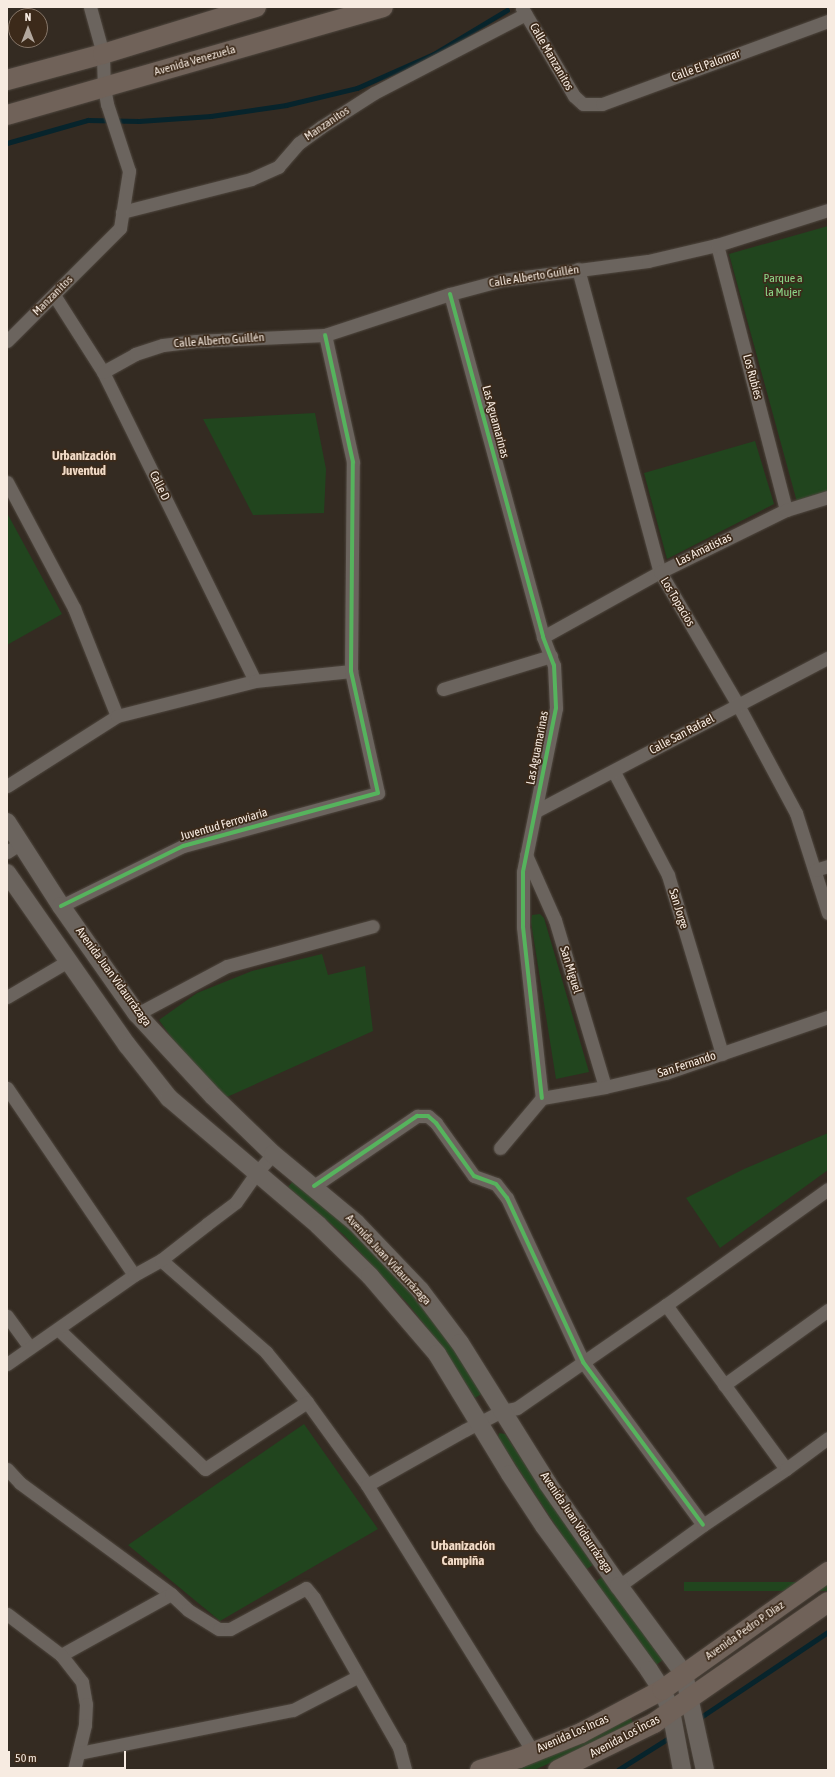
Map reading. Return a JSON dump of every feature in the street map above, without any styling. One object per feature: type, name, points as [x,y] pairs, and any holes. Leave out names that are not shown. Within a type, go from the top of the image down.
[{"type":"main road","points":[[7,80],[103,54],[256,7]]},
{"type":"main road","name":"Avenida Venezuela","points":[[7,115],[106,95],[383,7]]},
{"type":"main road","name":"Avenida Juan Vidaurrázaga","points":[[7,822],[14,848],[61,906],[136,1014],[213,1096],[273,1154],[314,1186],[356,1223],[420,1290],[460,1343],[548,1484],[619,1586],[684,1674],[705,1770]]},
{"type":"main road","name":"Avenida Juan Vidaurrázaga","points":[[7,873],[127,1045],[169,1098],[202,1128],[257,1172],[318,1226],[370,1276],[437,1354],[480,1422],[510,1474],[544,1526],[662,1690],[672,1716],[682,1770]]},
{"type":"main road","name":"Avenida Pedro P. Díaz","points":[[662,1690],[828,1572]]},
{"type":"main road","name":"Avenida Pedro P. Díaz","points":[[691,1704],[828,1602]]},
{"type":"main road","name":"Avenida Los Incas","points":[[480,1770],[533,1752],[581,1733],[662,1690]]},
{"type":"main road","name":"Avenida Los Ïncas","points":[[558,1770],[616,1743],[654,1723],[672,1716],[691,1704]]},
{"type":"street","name":"Manzanitos","points":[[7,341],[120,228],[130,171],[115,129],[106,95],[103,54],[90,7]]},
{"type":"street","name":"Manzanitos","points":[[122,212],[251,179],[278,167],[299,144],[321,127],[374,94],[524,10]]},
{"type":"street","name":"Calle Manzanitos","points":[[524,10],[574,96],[583,104]]},
{"type":"street","name":"Calle El Palomar","points":[[583,104],[602,104],[828,21]]},
{"type":"street","name":"Calle Alberto Guillén","points":[[103,372],[135,354],[163,345],[196,341],[325,335],[450,294],[502,280],[648,261],[717,245],[828,210]]},
{"type":"street","name":"Los Rubíes","points":[[717,245],[786,510]]},
{"type":"street","name":"Los Topacios","points":[[578,269],[660,572],[738,705],[796,813],[828,913]]},
{"type":"street","name":"Las Aguamarinas","points":[[450,294],[543,637],[554,665],[556,708],[523,872],[523,927],[542,1098]]},
{"type":"street","name":"Calle D","points":[[54,295],[103,372],[255,681]]},
{"type":"street","points":[[7,786],[117,716],[255,681],[351,671],[353,462],[325,335]]},
{"type":"street","points":[[7,482],[74,608],[117,716]]},
{"type":"street","name":"Las Amatistas","points":[[543,637],[660,572],[786,510],[828,497]]},
{"type":"street","points":[[443,689],[551,656]]},
{"type":"street","name":"Calle San Rafael","points":[[536,811],[614,772],[828,658]]},
{"type":"street","name":"Juventud Ferroviaria","points":[[61,906],[183,846],[378,793],[351,671]]},
{"type":"street","name":"San Jorge","points":[[614,772],[668,875],[722,1054]]},
{"type":"street","name":"San Miguel","points":[[526,855],[554,920],[605,1087]]},
{"type":"street","points":[[815,870],[828,866]]},
{"type":"street","points":[[136,1014],[228,966],[373,926]]},
{"type":"street","points":[[7,997],[68,960]]},
{"type":"street","name":"San Fernando","points":[[542,1098],[605,1087],[665,1073],[828,1017]]},
{"type":"street","points":[[7,1088],[134,1275]]},
{"type":"street","points":[[500,1148],[542,1098]]},
{"type":"street","points":[[314,1186],[417,1116],[428,1116],[436,1123],[474,1176],[496,1184],[507,1198],[583,1362],[703,1525]]},
{"type":"street","points":[[7,1364],[134,1275],[161,1260],[236,1202],[257,1172],[273,1154]]},
{"type":"street","points":[[367,1485],[480,1422],[502,1411],[517,1408],[666,1305],[828,1189]]},
{"type":"street","points":[[161,1260],[266,1352],[307,1402],[367,1485],[533,1752]]},
{"type":"street","points":[[666,1305],[786,1469]]},
{"type":"street","points":[[724,1384],[828,1310]]},
{"type":"street","points":[[7,1316],[30,1348]]},
{"type":"street","points":[[58,1329],[205,1469],[307,1402]]},
{"type":"street","points":[[619,1586],[703,1525],[786,1469],[828,1438]]},
{"type":"street","points":[[7,1469],[20,1483],[171,1594],[188,1610],[219,1629],[230,1629],[306,1588],[314,1598],[357,1677],[398,1747],[404,1770]]},
{"type":"street","points":[[61,1655],[171,1594]]},
{"type":"street","points":[[7,1614],[61,1655],[82,1682],[86,1704],[79,1753],[74,1770]]},
{"type":"street","points":[[79,1753],[293,1710],[357,1677]]},
{"type":"green space","name":"Parque a la Mujer","points":[[828,226],[828,492],[797,502],[729,254]]},
{"type":"green space","points":[[315,413],[326,469],[324,513],[253,515],[203,419]]},
{"type":"green space","points":[[755,441],[774,504],[667,559],[644,473]]},
{"type":"green space","points":[[7,513],[62,614],[7,645]]},
{"type":"green space","points":[[540,914],[544,918],[589,1072],[556,1079],[531,922],[532,915]]},
{"type":"green space","points":[[322,954],[328,975],[365,966],[373,1031],[227,1097],[196,1072],[159,1020],[197,993],[252,971]]},
{"type":"green space","points":[[828,1133],[828,1170],[720,1248],[686,1198],[744,1169]]},
{"type":"green space","points":[[293,1181],[351,1228],[412,1294],[452,1344],[483,1393],[475,1398],[445,1351],[409,1305],[344,1235],[288,1187]]},
{"type":"green space","points":[[304,1424],[378,1529],[220,1621],[128,1545]]},
{"type":"green space","points":[[499,1433],[505,1434],[593,1565],[585,1570],[498,1438]]},
{"type":"green space","points":[[602,1577],[663,1660],[655,1666],[595,1582]]},
{"type":"green space","points":[[684,1582],[828,1582],[828,1591],[684,1591]]},
{"type":"green space","points":[[630,1716],[633,1723],[596,1743],[534,1770],[509,1770]]},
{"type":"waterway","points":[[7,143],[88,120],[139,121],[211,116],[286,105],[357,88],[434,54],[507,10]]},
{"type":"waterway","points":[[698,1719],[828,1632]]},
{"type":"waterway","points":[[618,1770],[672,1736]]},
{"type":"cycle path","points":[[450,294],[543,637],[554,665],[556,708],[523,872],[523,927],[542,1098]]},
{"type":"cycle path","points":[[61,906],[183,846],[378,793],[351,671],[353,462],[325,335]]},
{"type":"cycle path","points":[[314,1186],[417,1116],[428,1116],[436,1123],[474,1176],[496,1184],[507,1198],[583,1362],[703,1525]]},
{"type":"district","name":"Urbanización Juventud","points":[[84,464]]},
{"type":"district","name":"Urbanización Campiña","points":[[463,1554]]}]
